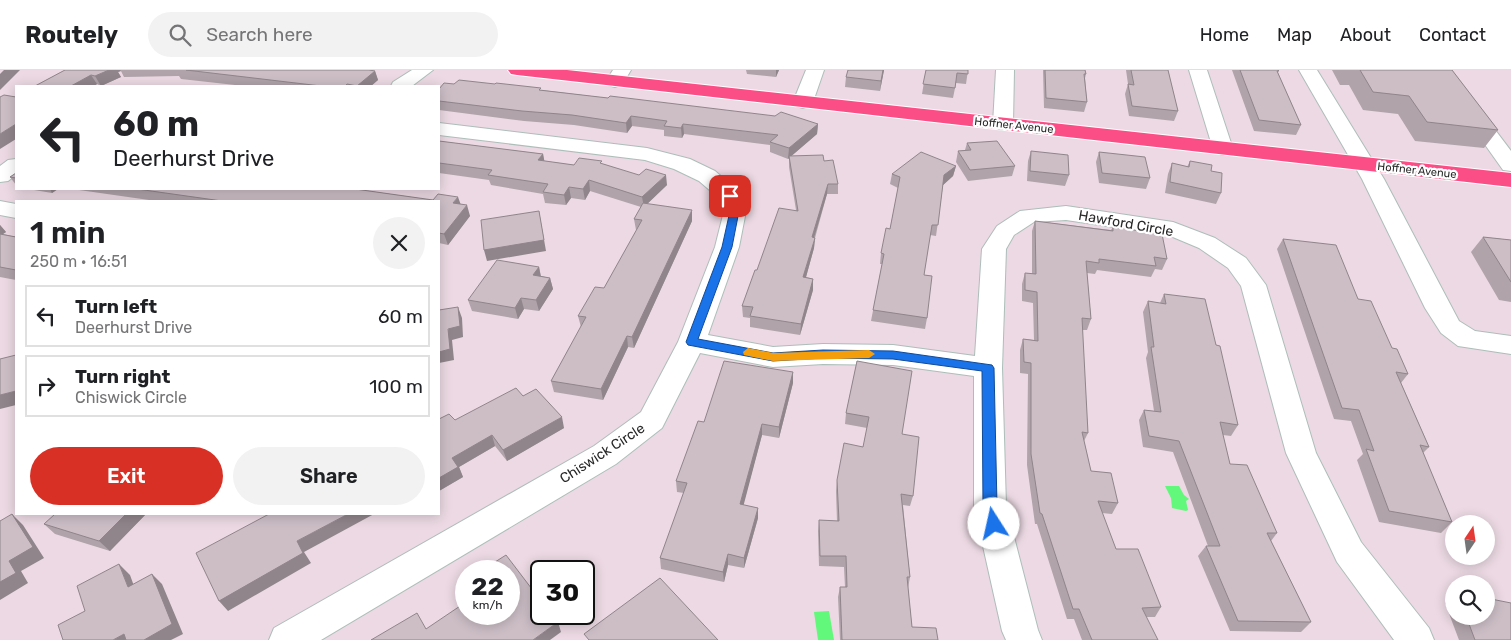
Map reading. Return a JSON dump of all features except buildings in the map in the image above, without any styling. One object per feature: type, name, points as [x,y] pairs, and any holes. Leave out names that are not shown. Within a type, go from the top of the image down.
[{"type":"main road","name":"Hoffner Avenue","points":[[518,70],[618,75],[803,102],[1223,149],[1510,177]]},
{"type":"street","points":[[402,85],[424,70]]},
{"type":"street","points":[[426,85],[433,70]]},
{"type":"street","points":[[803,102],[815,70]]},
{"type":"street","points":[[1003,124],[1005,70]]},
{"type":"street","points":[[1198,70],[1223,149]]},
{"type":"street","points":[[1308,70],[1365,164],[1438,308],[1450,327],[1468,340],[1511,345]]},
{"type":"street","points":[[1441,70],[1510,177]]},
{"type":"street","name":"Chiswick Circle","points":[[287,640],[604,455],[652,420],[692,342],[727,247],[735,211],[730,196],[706,176],[682,164],[647,154],[440,129]]},
{"type":"street","points":[[0,176],[15,166]]},
{"type":"street","points":[[0,208],[15,211]]},
{"type":"street","name":"Hawford Circle","points":[[1024,640],[1020,631],[990,506],[988,368],[994,248],[1006,231],[1028,216],[1066,213],[1173,229],[1207,243],[1237,263],[1253,285],[1301,453],[1349,552],[1416,640]]},
{"type":"street","points":[[692,342],[773,357],[823,354],[893,355],[988,368]]},
{"type":"shaded area","points":[[1165,486],[1179,486],[1184,495],[1189,499],[1186,501],[1188,510],[1172,508],[1171,498]]},
{"type":"shaded area","points":[[829,611],[834,640],[818,640],[814,612]]},
{"type":"slow traffic","points":[[748,352],[773,357],[869,354]]},
{"type":"route","points":[[730,196],[735,211],[727,247],[692,342],[773,357],[823,354],[893,355],[988,368],[990,506],[994,524]]}]
